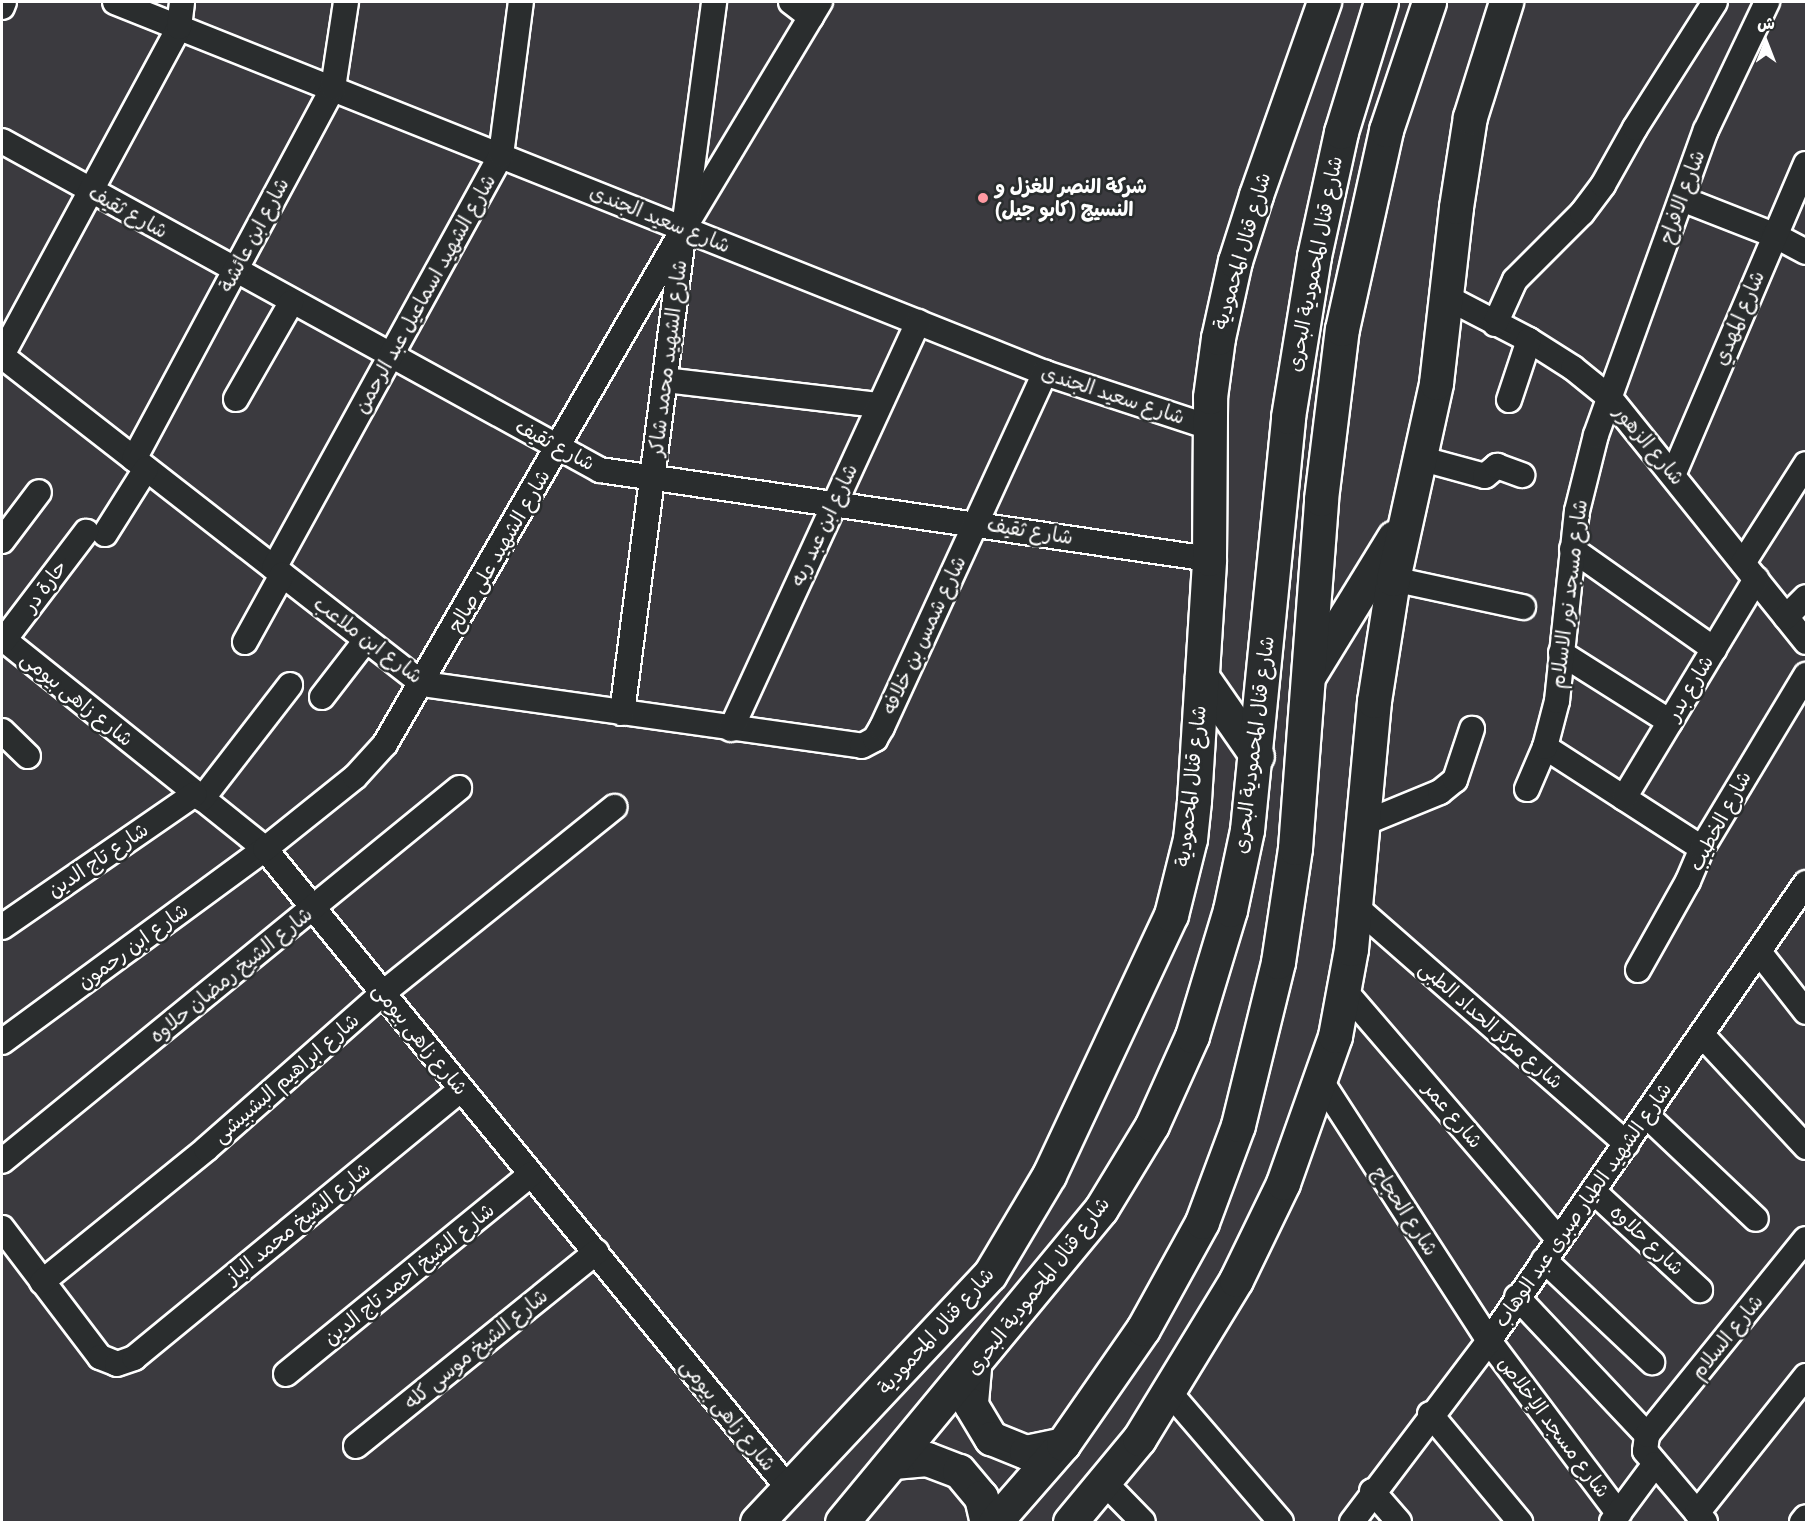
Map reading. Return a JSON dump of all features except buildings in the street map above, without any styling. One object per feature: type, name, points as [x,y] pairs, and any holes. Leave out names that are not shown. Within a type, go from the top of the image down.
[{"type":"main road","name":"شارع قنال المحمودية","points":[[757,1522],[966,1303],[1011,1242],[1049,1175],[1155,951],[1179,887],[1190,839],[1202,677],[1209,559],[1209,426],[1218,338],[1235,261],[1324,2]]},
{"type":"main road","name":"شارع قنال المحمودية البحرى","points":[[842,1522],[974,1368],[1101,1209],[1152,1125],[1173,1081],[1208,989],[1230,910],[1257,756],[1279,500],[1302,322],[1341,132],[1381,2]]},
{"type":"main road","name":"شارع قنال المحمودية البحرى","points":[[995,1522],[1063,1444],[1105,1388],[1179,1268],[1209,1202],[1238,1125],[1266,1018],[1288,906],[1301,791],[1325,456],[1352,279],[1386,130],[1429,2]]},
{"type":"main road","points":[[1070,1522],[1105,1483],[1170,1393],[1260,1232],[1321,1081],[1345,991],[1374,701],[1393,579],[1436,383],[1448,298],[1456,207],[1470,117],[1506,2]]},
{"type":"main road","points":[[1308,676],[1405,519]]},
{"type":"main road","points":[[1202,677],[1257,756]]},
{"type":"main road","points":[[974,1368],[971,1406],[991,1438],[1026,1452],[1063,1444]]},
{"type":"main road","points":[[893,1462],[927,1459],[958,1471],[981,1497],[987,1522]]},
{"type":"street","points":[[2,7],[4,2]]},
{"type":"street","name":"شارع سعيد الجندى","points":[[115,2],[1045,373],[1209,426]]},
{"type":"street","points":[[2,355],[179,27],[182,2]]},
{"type":"street","name":"شارع ابن عائشة","points":[[96,533],[140,464],[235,272],[333,88],[346,2]]},
{"type":"street","name":"شارع الشهيد اسماعيل عبد الرحمن","points":[[245,642],[278,572],[390,356],[501,156],[521,2]]},
{"type":"street","name":"شارع الشهيد على صالح","points":[[265,849],[355,777],[385,744],[423,684],[684,228],[714,2]]},
{"type":"street","points":[[791,2],[815,9]]},
{"type":"street","points":[[1495,324],[1515,280],[1589,204],[1715,2]]},
{"type":"street","name":"شارع الافراح","points":[[1610,398],[1682,199],[1734,66],[1767,2]]},
{"type":"street","name":"شارع الشهيد محمد شاكر","points":[[622,713],[684,228],[815,9]]},
{"type":"street","name":"شارع ثقيف","points":[[2,141],[291,303],[600,470],[976,522],[1209,559]]},
{"type":"street","name":"شارع المهدي","points":[[1674,473],[1806,164]]},
{"type":"street","points":[[1682,199],[1774,235],[1806,252]]},
{"type":"street","name":"شارع الزهور","points":[[1448,298],[1529,340],[1573,368],[1610,398],[1674,473],[1806,642]]},
{"type":"street","points":[[236,399],[291,303]]},
{"type":"street","name":"شارع ابن عبد ربه","points":[[731,729],[918,322]]},
{"type":"street","points":[[1509,400],[1529,340]]},
{"type":"street","name":"شارع ابن ملاعب","points":[[2,355],[423,684],[848,745]]},
{"type":"street","name":"شارع شمس بن خلافه","points":[[848,745],[862,746],[875,739],[882,727],[1045,373]]},
{"type":"street","points":[[665,380],[879,405]]},
{"type":"street","name":"شارع مسجد نور الاسلام","points":[[1527,789],[1545,747],[1557,701],[1572,549],[1585,472],[1610,398]]},
{"type":"street","points":[[1419,458],[1485,476],[1497,466],[1522,475]]},
{"type":"street","name":"شارع بدر","points":[[1624,798],[1714,650],[1750,571],[1806,464]]},
{"type":"street","points":[[2,541],[39,492]]},
{"type":"street","name":"حارة در","points":[[7,649],[96,533]]},
{"type":"street","points":[[1572,549],[1714,650]]},
{"type":"street","points":[[1393,579],[1523,607]]},
{"type":"street","points":[[1786,617],[1806,597]]},
{"type":"street","points":[[322,697],[366,640]]},
{"type":"street","name":"شارع زاهى بيومى","points":[[7,649],[265,849],[789,1489]]},
{"type":"street","points":[[1562,653],[1670,722]]},
{"type":"street","name":"شارع الخطيب","points":[[1638,970],[1688,881],[1702,848],[1806,675]]},
{"type":"street","name":"شارع تاج الدين","points":[[2,927],[199,796],[290,685]]},
{"type":"street","points":[[1362,824],[1440,792],[1455,780],[1472,729]]},
{"type":"street","points":[[2,731],[28,756]]},
{"type":"street","points":[[1545,747],[1702,848]]},
{"type":"street","name":"شارع الشيخ رمضان حلاوه","points":[[2,1161],[459,788]]},
{"type":"street","name":"شارع ابراهيم البشبيشى","points":[[42,1282],[206,1149],[383,993],[614,807]]},
{"type":"street","name":"شارع ابن رحمون","points":[[2,1042],[265,849]]},
{"type":"street","name":"شارع الشهيد الطيار صبرى عبد الوهاب","points":[[1352,1522],[1372,1491],[1430,1414],[1489,1341],[1517,1297],[1627,1144],[1806,883]]},
{"type":"street","name":"شارع مركز الحداد الطبى","points":[[1355,906],[1627,1144]]},
{"type":"street","points":[[1759,952],[1806,1012]]},
{"type":"street","name":"شارع عمر","points":[[1345,991],[1559,1240]]},
{"type":"street","points":[[1702,1035],[1806,1147]]},
{"type":"street","name":"شارع الحجاج","points":[[1321,1081],[1489,1341]]},
{"type":"street","name":"شارع الشيخ محمد الباز","points":[[42,1282],[100,1357],[117,1364],[134,1358],[461,1089]]},
{"type":"street","points":[[1646,1115],[1756,1219]]},
{"type":"street","name":"شارع الشيخ احمد تاج الدين","points":[[286,1374],[531,1174]]},
{"type":"street","name":"شارع حلاوه","points":[[1593,1191],[1700,1290]]},
{"type":"street","points":[[2,1230],[42,1282]]},
{"type":"street","name":"شارع السلام","points":[[1647,1435],[1806,1239]]},
{"type":"street","name":"شارع الشيخ موسى كله","points":[[356,1446],[596,1252]]},
{"type":"street","points":[[1544,1260],[1652,1362]]},
{"type":"street","points":[[1517,1297],[1647,1435],[1645,1451],[1701,1518],[1806,1376]]},
{"type":"street","name":"شارع مسجد الإخلاص","points":[[1489,1341],[1616,1518]]},
{"type":"street","points":[[1170,1393],[1281,1522]]},
{"type":"street","points":[[1430,1414],[1520,1522]]},
{"type":"street","points":[[1616,1518],[1655,1464]]},
{"type":"street","points":[[1105,1483],[1143,1522]]},
{"type":"street","points":[[1372,1491],[1399,1522]]},
{"type":"street","points":[[1802,1522],[1806,1517]]},
{"type":"place","name":"شركة النصر للغزل و النسيج (كابو جيل)","points":[[983,198]]}]
